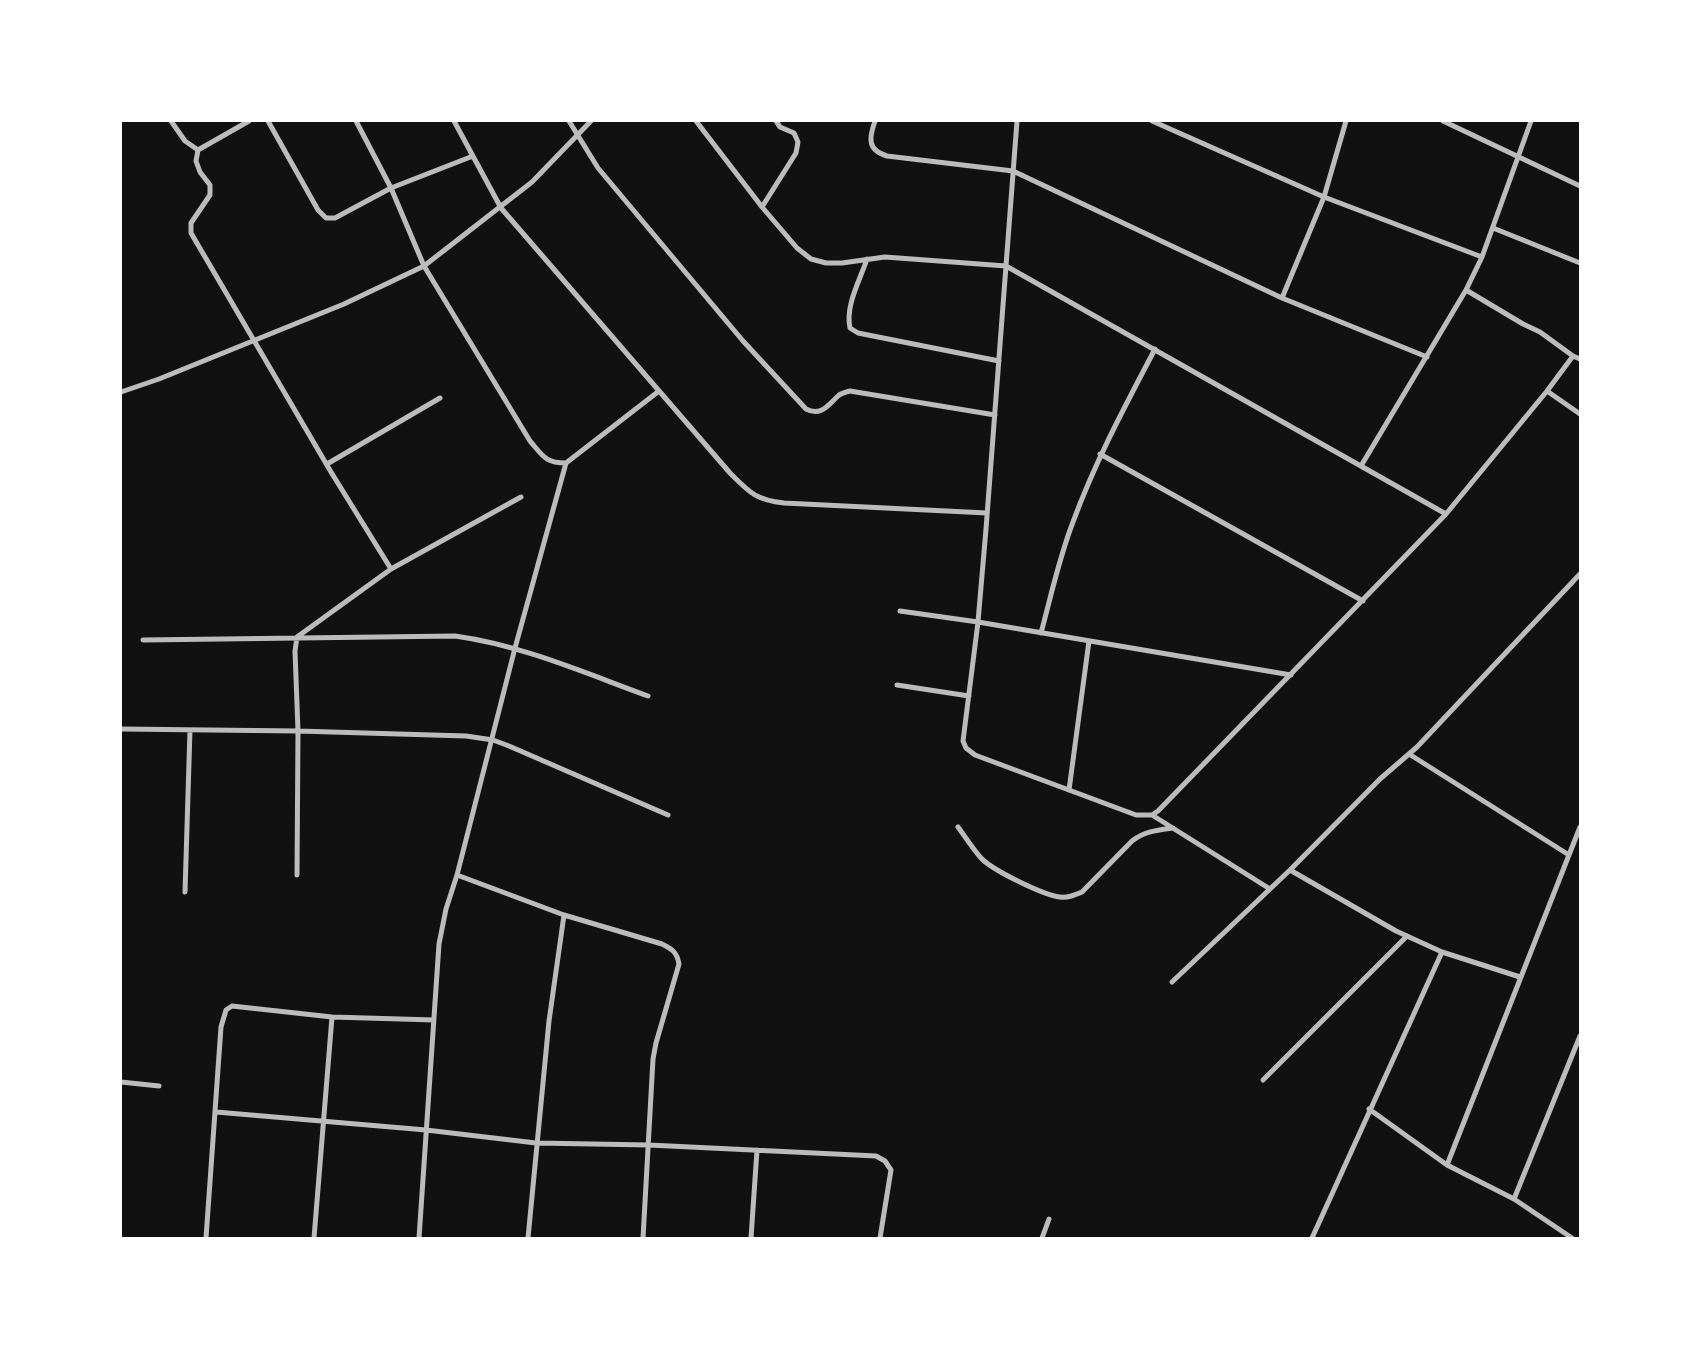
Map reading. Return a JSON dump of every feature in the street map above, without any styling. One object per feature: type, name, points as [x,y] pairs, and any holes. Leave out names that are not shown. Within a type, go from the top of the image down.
[{"type":"street","points":[[171,121],[186,141],[198,150]]},
{"type":"street","points":[[198,150],[249,121]]},
{"type":"street","points":[[268,121],[318,210],[326,218],[335,218],[391,188],[473,156]]},
{"type":"street","points":[[356,121],[391,188],[424,266],[530,441],[544,458],[553,463],[566,463]]},
{"type":"street","points":[[454,121],[501,208],[730,473],[749,492],[766,501],[987,513]]},
{"type":"street","points":[[569,121],[598,168],[711,304],[806,409],[812,412],[820,412],[829,406],[840,394],[850,391],[995,415]]},
{"type":"street","points":[[121,392],[159,379],[344,304],[424,266],[532,182],[591,121]]},
{"type":"street","points":[[696,121],[762,207],[797,248],[811,259],[842,263],[885,257],[1006,266],[1446,514]]},
{"type":"street","points":[[762,207],[796,153],[798,142],[794,133],[780,127],[776,121]]},
{"type":"street","points":[[875,121],[871,140],[872,147],[878,154],[1013,171],[1282,298],[1427,357]]},
{"type":"street","points":[[1017,121],[978,622],[963,741],[966,748],[975,755],[1136,815],[1152,815],[1158,812],[1446,514],[1547,391],[1573,356]]},
{"type":"street","points":[[1152,121],[1324,197],[1482,257]]},
{"type":"street","points":[[1282,298],[1324,197],[1346,121]]},
{"type":"street","points":[[1443,121],[1580,186]]},
{"type":"street","points":[[1361,466],[1466,290],[1482,257],[1531,121]]},
{"type":"street","points":[[198,150],[196,161],[200,172],[210,185],[210,196],[191,223],[191,234],[391,569]]},
{"type":"street","points":[[1493,228],[1580,263]]},
{"type":"street","points":[[867,259],[850,310],[848,321],[850,328],[858,333],[999,361]]},
{"type":"street","points":[[1466,290],[1540,332],[1580,359]]},
{"type":"street","points":[[1041,633],[1072,525],[1100,454],[1155,349]]},
{"type":"street","points":[[419,1238],[439,944],[446,909],[457,875],[515,648],[566,463],[659,391]]},
{"type":"street","points":[[1547,391],[1580,414]]},
{"type":"street","points":[[327,464],[440,398]]},
{"type":"street","points":[[1100,454],[1363,601]]},
{"type":"street","points":[[296,875],[298,731],[295,651],[298,638],[391,569],[521,497]]},
{"type":"street","points":[[1172,982],[1290,870],[1380,779],[1410,754],[1580,574]]},
{"type":"street","points":[[900,611],[978,622],[1291,675]]},
{"type":"street","points":[[143,640],[454,636],[473,638],[515,648],[648,696]]},
{"type":"street","points":[[1070,790],[1089,642]]},
{"type":"street","points":[[897,685],[969,696]]},
{"type":"street","points":[[121,729],[298,731],[466,736],[492,740],[604,786],[668,815]]},
{"type":"street","points":[[185,892],[190,730]]},
{"type":"street","points":[[1410,754],[1569,855]]},
{"type":"street","points":[[1152,815],[1270,889]]},
{"type":"street","points":[[958,827],[982,859],[994,868],[1046,893],[1061,898],[1082,892],[1132,840],[1140,835],[1148,831],[1174,828]]},
{"type":"street","points":[[1447,1165],[1580,827]]},
{"type":"street","points":[[1290,870],[1407,936],[1442,952],[1520,977]]},
{"type":"street","points":[[457,875],[564,915],[662,944],[673,949],[678,956],[679,964],[656,1042],[653,1059],[642,1238]]},
{"type":"street","points":[[528,1238],[549,1020],[564,915]]},
{"type":"street","points":[[1263,1080],[1407,936]]},
{"type":"street","points":[[1312,1238],[1442,952]]},
{"type":"street","points":[[206,1238],[221,1027],[226,1010],[232,1006],[332,1017],[434,1020]]},
{"type":"street","points":[[314,1238],[332,1017]]},
{"type":"street","points":[[1514,1199],[1580,1036]]},
{"type":"street","points":[[121,1082],[159,1086]]},
{"type":"street","points":[[1370,1109],[1447,1165],[1514,1199],[1572,1238]]},
{"type":"street","points":[[216,1112],[426,1130],[536,1143],[876,1156],[885,1161],[891,1170],[880,1238]]},
{"type":"street","points":[[751,1238],[757,1150]]},
{"type":"street","points":[[1042,1238],[1049,1219]]}]
